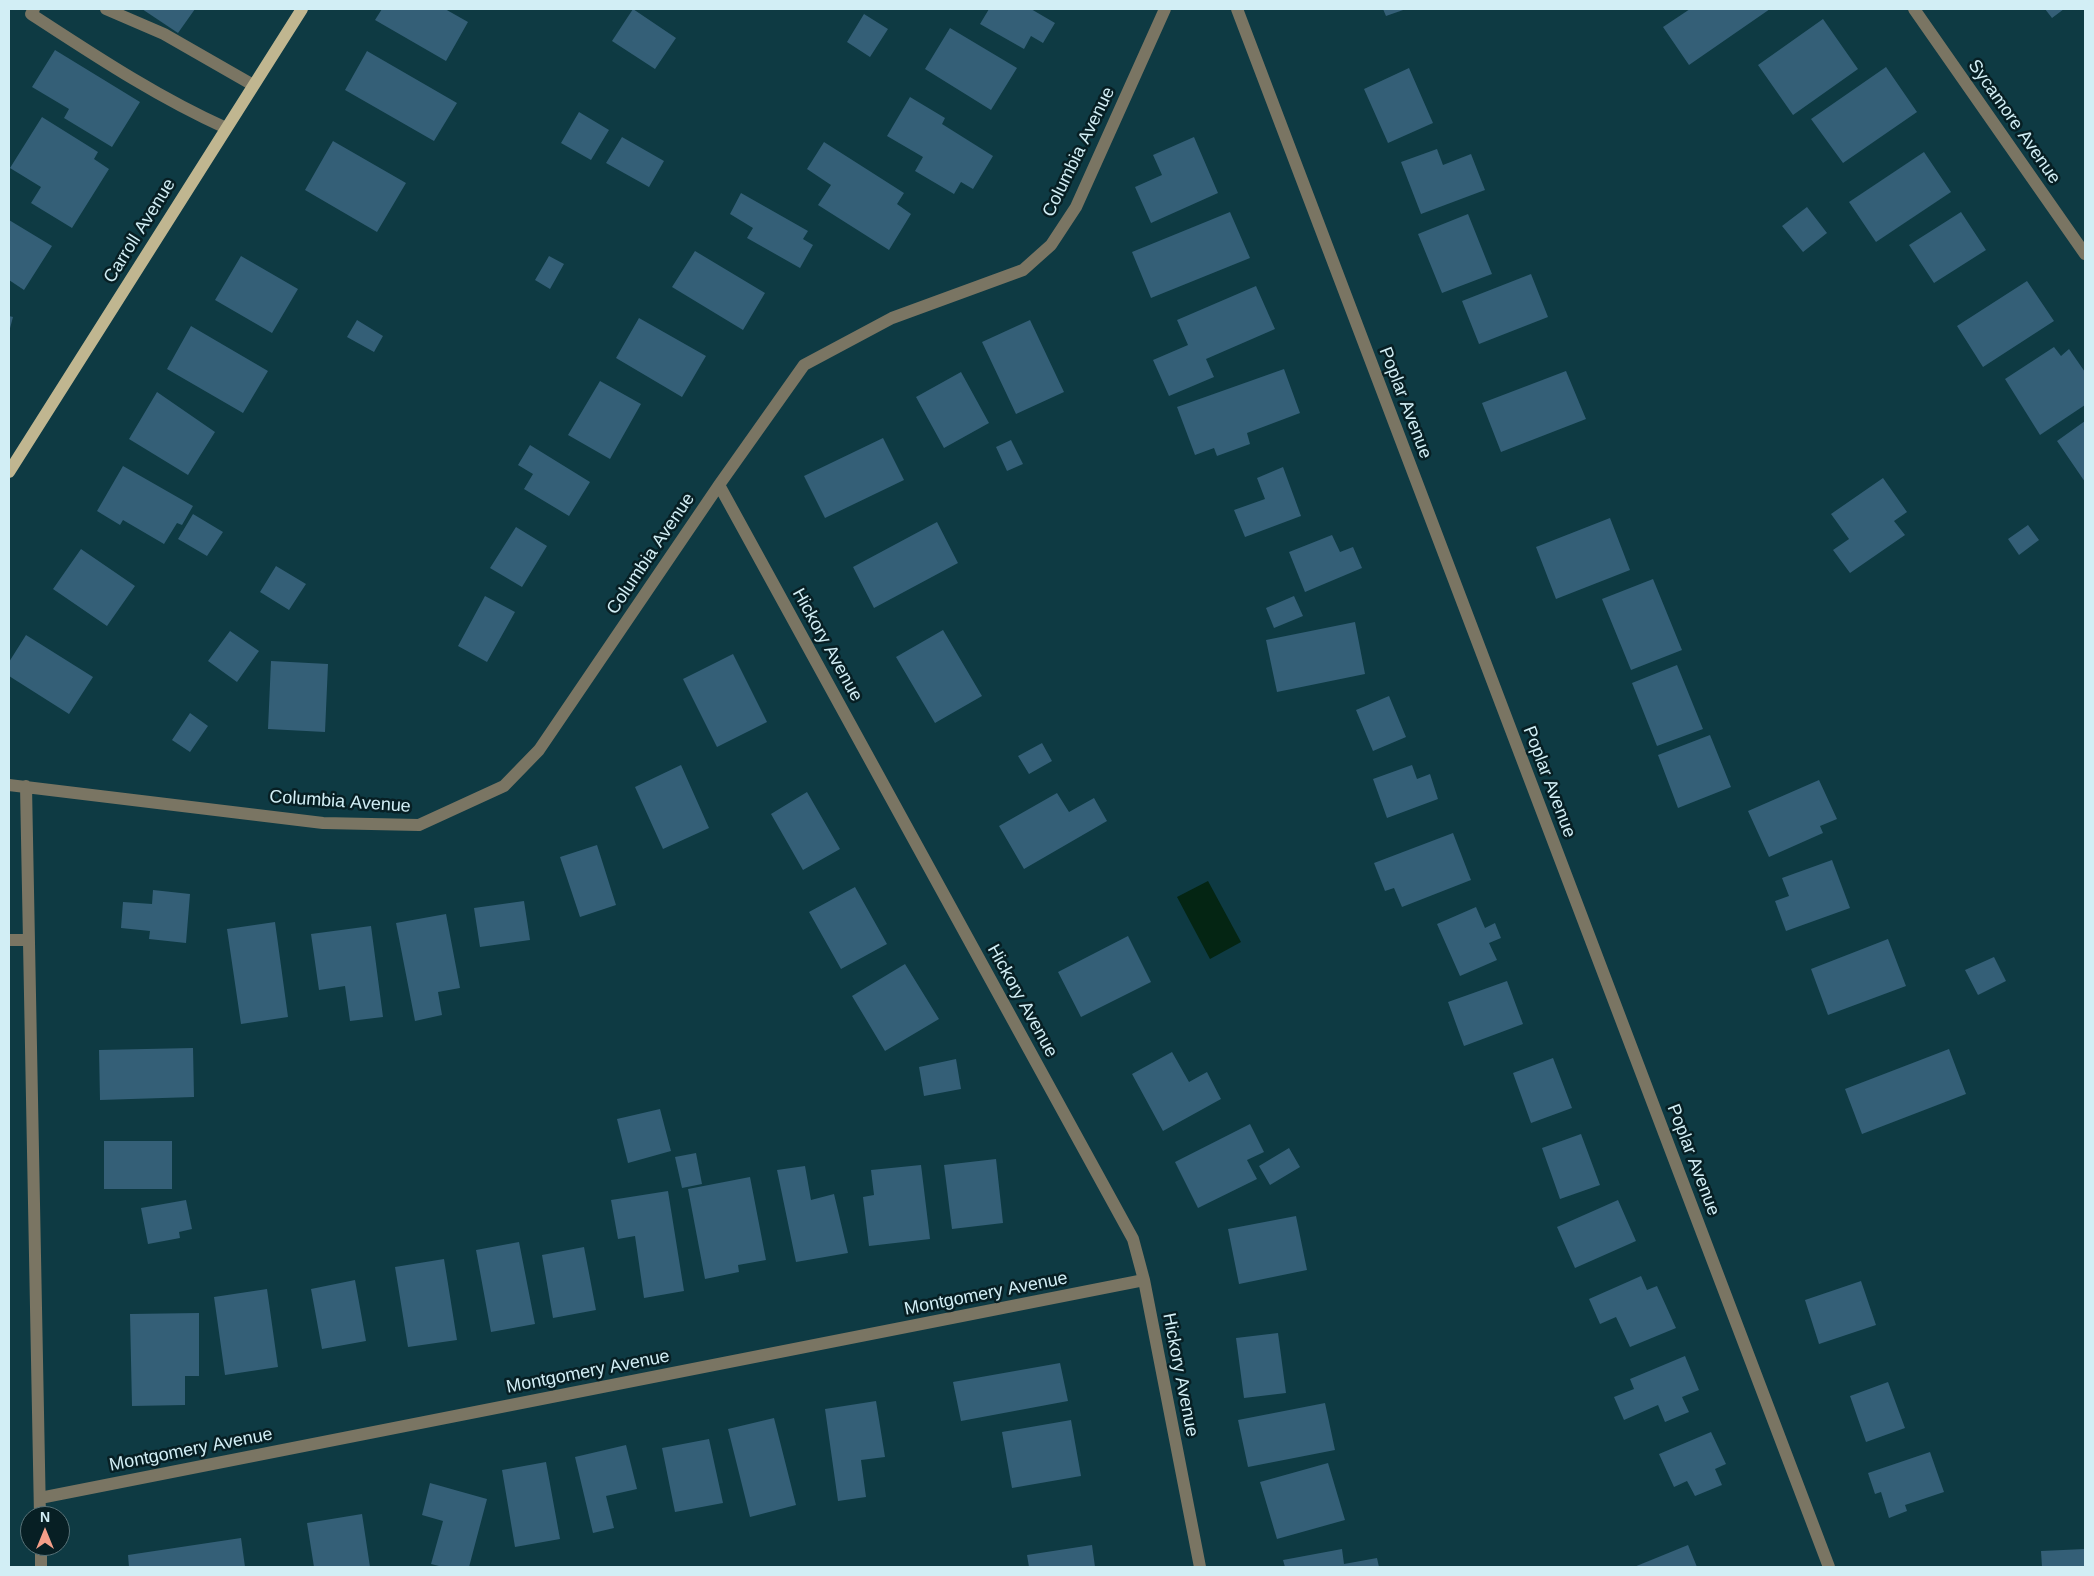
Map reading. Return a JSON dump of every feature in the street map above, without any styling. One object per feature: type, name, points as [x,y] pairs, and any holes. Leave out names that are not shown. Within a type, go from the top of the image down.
[{"type":"main road","name":"Carroll Avenue","points":[[9,472],[302,9]]},
{"type":"street","points":[[34,9],[31,14],[124,75],[226,128]]},
{"type":"street","points":[[106,9],[164,34],[253,85]]},
{"type":"street","name":"Columbia Avenue","points":[[9,785],[323,822],[419,825],[504,786],[539,750],[719,485],[804,365],[892,318],[1023,270],[1051,245],[1076,207],[1165,9]]},
{"type":"street","name":"Poplar Avenue","points":[[1236,9],[1829,1567]]},
{"type":"street","name":"Sycamore Avenue","points":[[1914,9],[2085,254]]},
{"type":"street","name":"Hickory Avenue","points":[[719,485],[1133,1239],[1144,1280],[1200,1567]]},
{"type":"street","points":[[26,786],[40,1506]]},
{"type":"street","points":[[9,940],[29,940]]},
{"type":"street","name":"Montgomery Avenue","points":[[40,1498],[1144,1280]]},
{"type":"shaded area","points":[[1208,881],[1241,942],[1210,959],[1177,897]]},
{"type":"building","points":[[142,9],[195,9],[178,33]]},
{"type":"building","points":[[382,9],[445,9],[468,22],[446,61],[375,20]]},
{"type":"building","points":[[633,9],[676,38],[655,69],[612,41]]},
{"type":"building","points":[[989,9],[1031,9],[1055,23],[1043,43],[1031,36],[1024,49],[980,24]]},
{"type":"building","points":[[1383,9],[1406,9],[1386,16]]},
{"type":"building","points":[[1690,9],[1770,9],[1689,65],[1663,27]]},
{"type":"building","points":[[2045,9],[2064,9],[2052,18]]},
{"type":"building","points":[[864,14],[888,29],[870,57],[847,42]]},
{"type":"building","points":[[1823,19],[1858,69],[1793,115],[1758,65]]},
{"type":"building","points":[[950,28],[1017,68],[991,110],[925,69]]},
{"type":"building","points":[[55,50],[140,102],[112,147],[64,118],[69,109],[32,87]]},
{"type":"building","points":[[367,51],[457,103],[434,141],[345,90]]},
{"type":"building","points":[[1886,67],[1917,112],[1843,163],[1811,119]]},
{"type":"building","points":[[1409,68],[1433,123],[1388,143],[1364,89]]},
{"type":"building","points":[[910,97],[945,118],[942,124],[993,156],[973,189],[961,182],[954,194],[915,171],[923,157],[887,136]]},
{"type":"building","points":[[579,112],[609,130],[591,160],[561,143]]},
{"type":"building","points":[[42,117],[98,152],[94,159],[109,169],[72,228],[31,203],[41,187],[10,168]]},
{"type":"building","points":[[622,137],[664,161],[649,187],[606,163]]},
{"type":"building","points":[[1194,137],[1218,193],[1151,223],[1135,187],[1162,175],[1153,155]]},
{"type":"building","points":[[333,141],[406,183],[377,232],[305,190]]},
{"type":"building","points":[[824,142],[904,193],[897,204],[911,214],[889,250],[818,205],[831,185],[807,169]]},
{"type":"building","points":[[1437,149],[1443,165],[1471,154],[1485,190],[1421,214],[1401,162]]},
{"type":"building","points":[[1924,152],[1951,192],[1876,242],[1849,202]]},
{"type":"building","points":[[741,193],[808,231],[803,239],[813,245],[800,268],[747,238],[753,228],[730,214]]},
{"type":"building","points":[[1807,207],[1827,233],[1803,252],[1782,226]]},
{"type":"building","points":[[1230,212],[1250,258],[1151,298],[1132,252]]},
{"type":"building","points":[[1961,212],[1986,250],[1934,283],[1909,245]]},
{"type":"building","points":[[1468,214],[1492,274],[1442,293],[1418,234]]},
{"type":"building","points":[[9,220],[52,246],[24,290],[9,280]]},
{"type":"building","points":[[695,251],[765,293],[743,330],[672,287]]},
{"type":"building","points":[[241,256],[298,289],[272,333],[215,300]]},
{"type":"building","points":[[549,256],[564,264],[550,289],[535,280]]},
{"type":"building","points":[[1531,274],[1548,317],[1479,344],[1462,301]]},
{"type":"building","points":[[2027,281],[2054,321],[1983,367],[1957,326]]},
{"type":"building","points":[[1256,286],[1275,329],[1206,359],[1214,377],[1169,396],[1153,360],[1188,345],[1177,320]]},
{"type":"building","points":[[9,316],[13,317],[9,332]]},
{"type":"building","points":[[639,318],[706,356],[682,397],[616,358]]},
{"type":"building","points":[[357,320],[383,336],[374,352],[347,337]]},
{"type":"building","points":[[1030,320],[1064,392],[1016,414],[982,342]]},
{"type":"building","points":[[191,326],[268,371],[243,413],[167,369]]},
{"type":"building","points":[[2054,347],[2061,356],[2069,349],[2085,372],[2085,405],[2040,435],[2005,379]]},
{"type":"building","points":[[1284,369],[1300,413],[1247,433],[1250,444],[1217,456],[1214,448],[1195,455],[1177,407]]},
{"type":"building","points":[[1566,371],[1586,419],[1501,452],[1482,403]]},
{"type":"building","points":[[961,372],[989,423],[944,448],[916,397]]},
{"type":"building","points":[[600,381],[641,404],[610,459],[568,435]]},
{"type":"building","points":[[157,392],[215,432],[188,475],[129,439]]},
{"type":"building","points":[[2085,421],[2085,482],[2057,441]]},
{"type":"building","points":[[883,438],[904,480],[825,518],[804,476]]},
{"type":"building","points":[[1011,440],[1023,464],[1007,471],[996,447]]},
{"type":"building","points":[[530,445],[590,482],[569,516],[524,489],[533,474],[518,465]]},
{"type":"building","points":[[123,466],[193,506],[182,525],[177,523],[164,544],[123,520],[120,525],[97,511]]},
{"type":"building","points":[[1283,467],[1301,516],[1245,537],[1234,510],[1265,499],[1257,478]]},
{"type":"building","points":[[1883,478],[1907,512],[1894,521],[1905,535],[1850,573],[1833,550],[1849,539],[1831,514]]},
{"type":"building","points":[[193,514],[223,532],[207,556],[178,539]]},
{"type":"building","points":[[1610,518],[1630,570],[1556,599],[1536,547]]},
{"type":"building","points":[[937,522],[958,563],[874,608],[853,567]]},
{"type":"building","points":[[2028,525],[2039,540],[2019,555],[2008,539]]},
{"type":"building","points":[[516,527],[547,546],[522,587],[490,568]]},
{"type":"building","points":[[1332,535],[1340,552],[1353,547],[1362,568],[1305,592],[1289,552]]},
{"type":"building","points":[[81,549],[135,586],[107,626],[53,589]]},
{"type":"building","points":[[276,566],[306,584],[289,610],[260,592]]},
{"type":"building","points":[[1653,579],[1682,650],[1631,670],[1602,599]]},
{"type":"building","points":[[485,596],[515,612],[487,662],[458,646]]},
{"type":"building","points":[[1294,596],[1303,616],[1274,628],[1266,608]]},
{"type":"building","points":[[1355,622],[1365,674],[1277,692],[1266,640]]},
{"type":"building","points":[[943,630],[982,696],[935,723],[896,657]]},
{"type":"building","points":[[230,631],[259,651],[237,682],[208,661]]},
{"type":"building","points":[[26,635],[93,677],[69,714],[9,676],[9,662]]},
{"type":"building","points":[[733,654],[767,722],[717,747],[683,679]]},
{"type":"building","points":[[271,661],[328,664],[325,732],[268,729]]},
{"type":"building","points":[[1677,665],[1703,729],[1657,746],[1632,683]]},
{"type":"building","points":[[1389,696],[1406,737],[1373,751],[1356,710]]},
{"type":"building","points":[[190,713],[208,726],[190,752],[172,740]]},
{"type":"building","points":[[1710,735],[1731,787],[1678,808],[1658,755]]},
{"type":"building","points":[[1042,743],[1052,761],[1029,774],[1018,756]]},
{"type":"building","points":[[681,765],[709,828],[663,849],[635,787]]},
{"type":"building","points":[[1412,765],[1417,779],[1430,774],[1438,799],[1387,818],[1373,779]]},
{"type":"building","points":[[1819,780],[1837,819],[1820,826],[1823,833],[1769,857],[1748,811]]},
{"type":"building","points":[[807,792],[840,849],[803,870],[771,814]]},
{"type":"building","points":[[1057,793],[1069,812],[1094,798],[1107,821],[1024,869],[999,826]]},
{"type":"building","points":[[1453,833],[1471,880],[1402,907],[1394,888],[1385,891],[1374,863]]},
{"type":"building","points":[[597,845],[616,905],[580,917],[560,857]]},
{"type":"building","points":[[1832,860],[1850,908],[1786,931],[1775,901],[1789,896],[1782,878]]},
{"type":"building","points":[[855,887],[887,944],[841,969],[809,912]]},
{"type":"building","points":[[153,890],[190,894],[186,943],[149,939],[150,931],[121,928],[123,902],[152,904]]},
{"type":"building","points":[[524,901],[530,940],[480,947],[474,908]]},
{"type":"building","points":[[1476,907],[1485,928],[1495,923],[1501,938],[1489,943],[1497,960],[1460,976],[1437,924]]},
{"type":"building","points":[[446,914],[460,988],[438,992],[442,1015],[415,1021],[396,923]]},
{"type":"building","points":[[275,922],[288,1017],[241,1024],[227,929]]},
{"type":"building","points":[[371,926],[383,1017],[350,1021],[345,986],[319,990],[311,934]]},
{"type":"building","points":[[1128,936],[1151,982],[1081,1017],[1058,972]]},
{"type":"building","points":[[1888,939],[1906,986],[1828,1015],[1811,969]]},
{"type":"building","points":[[1994,957],[2006,981],[1978,995],[1965,970]]},
{"type":"building","points":[[905,964],[939,1019],[885,1051],[852,996]]},
{"type":"building","points":[[1507,981],[1523,1024],[1464,1046],[1448,1002]]},
{"type":"building","points":[[193,1048],[194,1097],[100,1100],[99,1050]]},
{"type":"building","points":[[1949,1049],[1966,1094],[1862,1134],[1845,1089]]},
{"type":"building","points":[[1172,1052],[1189,1082],[1207,1072],[1221,1099],[1163,1131],[1132,1074]]},
{"type":"building","points":[[1553,1058],[1572,1108],[1531,1123],[1513,1073]]},
{"type":"building","points":[[956,1059],[961,1089],[924,1096],[919,1067]]},
{"type":"building","points":[[660,1109],[671,1151],[628,1163],[617,1119]]},
{"type":"building","points":[[1250,1124],[1264,1152],[1247,1160],[1257,1179],[1198,1208],[1175,1162]]},
{"type":"building","points":[[1581,1134],[1600,1185],[1560,1199],[1542,1148]]},
{"type":"building","points":[[104,1141],[172,1141],[172,1189],[104,1189]]},
{"type":"building","points":[[1289,1148],[1300,1167],[1270,1185],[1259,1166]]},
{"type":"building","points":[[696,1153],[702,1184],[682,1188],[675,1157]]},
{"type":"building","points":[[996,1159],[1003,1223],[952,1229],[944,1165]]},
{"type":"building","points":[[921,1165],[930,1239],[869,1246],[863,1197],[874,1195],[871,1170]]},
{"type":"building","points":[[805,1166],[811,1200],[834,1194],[848,1253],[796,1262],[777,1170]]},
{"type":"building","points":[[750,1177],[766,1260],[738,1265],[739,1272],[705,1279],[688,1189]]},
{"type":"building","points":[[668,1191],[684,1291],[644,1298],[635,1236],[618,1239],[611,1200]]},
{"type":"building","points":[[186,1200],[192,1229],[179,1232],[180,1238],[148,1244],[141,1208]]},
{"type":"building","points":[[1618,1200],[1636,1241],[1575,1268],[1557,1227]]},
{"type":"building","points":[[1296,1216],[1307,1270],[1239,1284],[1228,1229]]},
{"type":"building","points":[[519,1242],[535,1324],[491,1332],[476,1250]]},
{"type":"building","points":[[584,1247],[596,1310],[553,1318],[542,1255]]},
{"type":"building","points":[[444,1259],[457,1340],[408,1347],[395,1267]]},
{"type":"building","points":[[1641,1276],[1647,1290],[1657,1286],[1676,1328],[1630,1347],[1616,1317],[1600,1324],[1589,1299]]},
{"type":"building","points":[[355,1280],[366,1341],[322,1349],[311,1289]]},
{"type":"building","points":[[1861,1281],[1876,1325],[1819,1344],[1805,1300]]},
{"type":"building","points":[[267,1289],[278,1367],[225,1375],[214,1297]]},
{"type":"building","points":[[199,1313],[199,1376],[185,1376],[185,1405],[132,1406],[130,1314]]},
{"type":"building","points":[[1278,1333],[1286,1393],[1244,1398],[1236,1338]]},
{"type":"building","points":[[1685,1356],[1699,1390],[1682,1397],[1689,1412],[1665,1422],[1658,1405],[1624,1420],[1614,1397],[1634,1389],[1630,1379]]},
{"type":"building","points":[[1060,1363],[1068,1401],[961,1421],[953,1382]]},
{"type":"building","points":[[1888,1382],[1905,1428],[1866,1442],[1850,1396]]},
{"type":"building","points":[[876,1401],[885,1457],[861,1460],[866,1497],[838,1501],[825,1409]]},
{"type":"building","points":[[1325,1403],[1335,1450],[1248,1467],[1238,1420]]},
{"type":"building","points":[[774,1418],[796,1505],[750,1517],[728,1429]]},
{"type":"building","points":[[1071,1420],[1081,1476],[1012,1488],[1002,1432]]},
{"type":"building","points":[[1711,1432],[1726,1464],[1715,1469],[1722,1485],[1695,1496],[1687,1481],[1674,1487],[1659,1454]]},
{"type":"building","points":[[709,1439],[723,1503],[675,1512],[662,1448]]},
{"type":"building","points":[[626,1445],[637,1489],[606,1496],[614,1528],[593,1533],[575,1457]]},
{"type":"building","points":[[1930,1452],[1944,1492],[1905,1505],[1907,1511],[1889,1518],[1881,1492],[1875,1494],[1868,1473]]},
{"type":"building","points":[[546,1462],[560,1539],[515,1547],[502,1470]]},
{"type":"building","points":[[1328,1463],[1345,1520],[1277,1539],[1260,1482]]},
{"type":"building","points":[[430,1483],[487,1499],[469,1567],[443,1567],[431,1564],[443,1521],[422,1515]]},
{"type":"building","points":[[362,1514],[370,1567],[314,1567],[307,1523]]},
{"type":"building","points":[[241,1538],[245,1567],[129,1567],[128,1555]]},
{"type":"building","points":[[1092,1545],[1095,1567],[1029,1567],[1027,1555]]},
{"type":"building","points":[[1688,1545],[1697,1567],[1634,1567]]},
{"type":"building","points":[[1342,1549],[1344,1564],[1377,1558],[1379,1567],[1285,1567],[1283,1560]]},
{"type":"building","points":[[2085,1549],[2085,1567],[2042,1567],[2041,1551]]}]
